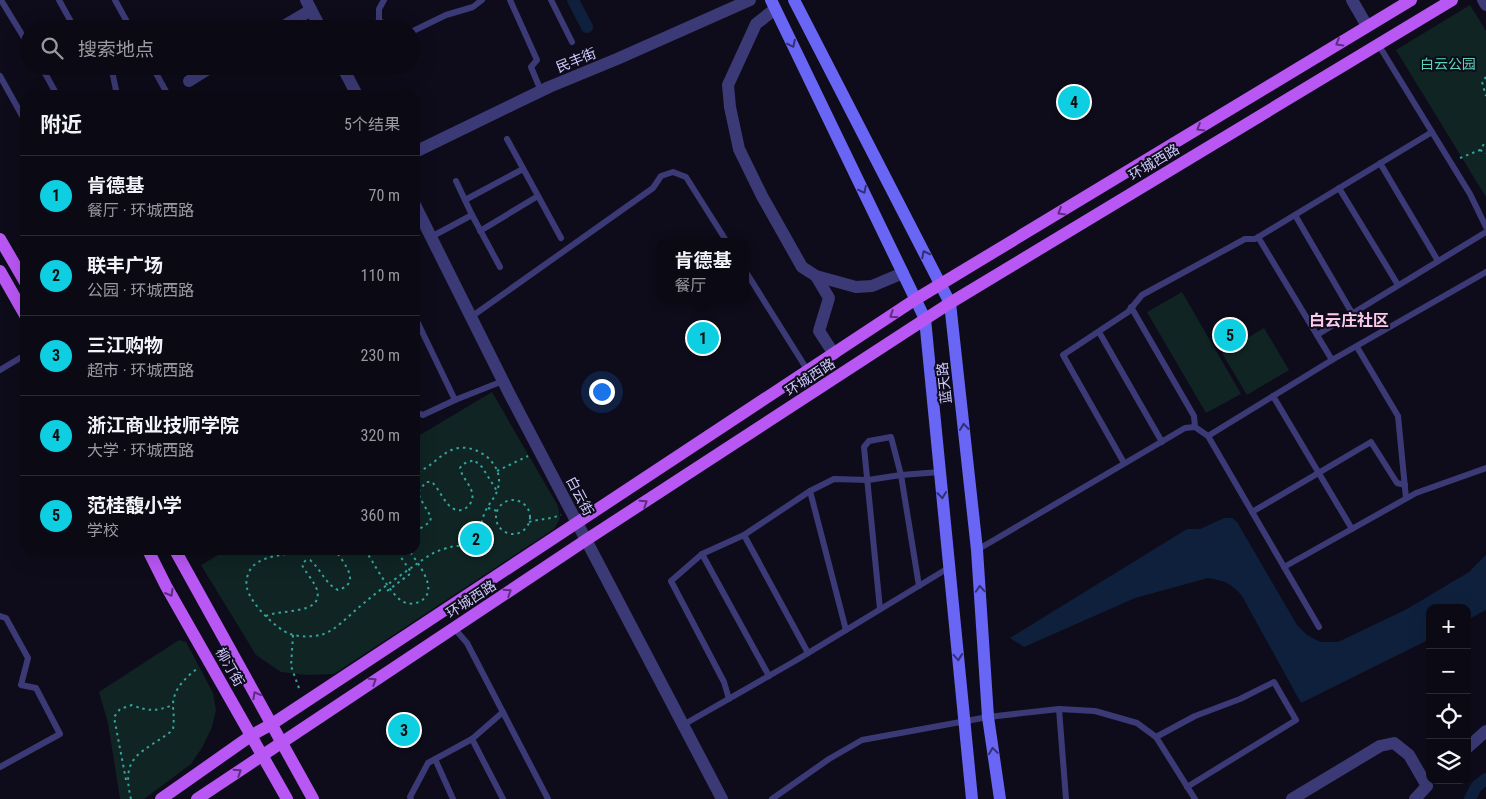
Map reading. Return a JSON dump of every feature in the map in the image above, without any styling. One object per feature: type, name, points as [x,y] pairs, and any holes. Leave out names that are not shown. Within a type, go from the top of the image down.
[{"type":"main road","name":"环城西路","points":[[161,799],[252,735],[305,703],[916,300],[1411,0]]},
{"type":"main road","name":"环城西路","points":[[197,799],[586,540],[950,303],[1452,0]]},
{"type":"main road","points":[[0,239],[20,273]]},
{"type":"main road","points":[[0,271],[20,306]]},
{"type":"main road","name":"柳汀街","points":[[151,555],[287,799]]},
{"type":"main road","name":"柳汀街","points":[[178,555],[313,799]]},
{"type":"street","name":"民丰街","points":[[420,150],[540,92],[750,0]]},
{"type":"street","name":"蓝天路","points":[[794,0],[950,303],[977,550],[988,717],[1000,799]]},
{"type":"street","points":[[1352,0],[1367,26]]},
{"type":"street","points":[[1484,0],[1486,5]]},
{"type":"street","points":[[290,20],[309,5],[317,20]]},
{"type":"street","name":"蓝天路","points":[[773,5],[926,319],[972,799]]},
{"type":"street","points":[[773,5],[756,24],[728,85],[730,107],[739,149],[762,196],[802,267],[816,276],[856,287],[872,286],[903,273]]},
{"type":"street","points":[[189,81],[199,75]]},
{"type":"street","points":[[347,75],[354,90]]},
{"type":"street","name":"白云街","points":[[420,216],[539,451],[722,799]]},
{"type":"street","points":[[816,276],[829,298],[819,331],[834,354]]},
{"type":"street","points":[[1471,744],[1486,731]]},
{"type":"street","points":[[1292,799],[1380,746],[1394,743],[1410,755],[1426,777]]},
{"type":"street","points":[[1415,799],[1429,784]]},
{"type":"lane","points":[[1,0],[20,31]]},
{"type":"lane","points":[[59,0],[70,20]]},
{"type":"lane","points":[[115,0],[126,20]]},
{"type":"lane","points":[[379,20],[378,9],[384,0]]},
{"type":"lane","points":[[420,28],[446,15],[473,7],[482,0]]},
{"type":"lane","points":[[510,0],[537,60],[531,67],[540,92]]},
{"type":"lane","points":[[551,0],[572,42]]},
{"type":"lane","points":[[1378,44],[1470,194],[1486,228]]},
{"type":"lane","points":[[46,75],[54,90]]},
{"type":"lane","points":[[113,75],[116,90]]},
{"type":"lane","points":[[157,75],[165,90]]},
{"type":"lane","points":[[0,76],[20,111]]},
{"type":"lane","points":[[1124,464],[1063,355],[1128,312],[1142,295],[1245,239],[1255,239],[1432,132]]},
{"type":"lane","points":[[507,139],[561,238]]},
{"type":"lane","points":[[1380,163],[1438,261]]},
{"type":"lane","points":[[465,200],[523,169]]},
{"type":"lane","points":[[471,317],[653,188],[661,176],[674,172],[686,177],[724,238]]},
{"type":"lane","points":[[456,181],[472,216],[500,267]]},
{"type":"lane","points":[[1339,188],[1398,285]]},
{"type":"lane","points":[[480,231],[538,196]]},
{"type":"lane","points":[[1295,215],[1352,313]]},
{"type":"lane","points":[[431,238],[472,216]]},
{"type":"lane","points":[[1317,334],[1486,232]]},
{"type":"lane","points":[[1258,237],[1332,360]]},
{"type":"lane","points":[[1208,436],[1332,360],[1486,272]]},
{"type":"lane","points":[[749,277],[808,371]]},
{"type":"lane","points":[[1131,308],[1194,416],[1195,427]]},
{"type":"lane","points":[[420,327],[455,400]]},
{"type":"lane","points":[[1098,332],[1162,442]]},
{"type":"lane","points":[[1357,347],[1398,416],[1406,498]]},
{"type":"lane","points":[[0,370],[20,358]]},
{"type":"lane","points":[[420,414],[423,416],[455,400],[503,381]]},
{"type":"lane","points":[[1273,396],[1352,529]]},
{"type":"lane","points":[[977,550],[1185,428],[1195,427],[1208,436],[1319,627]]},
{"type":"lane","points":[[880,609],[864,447],[869,442],[891,438],[901,474],[919,586]]},
{"type":"lane","points":[[1252,512],[1371,442],[1397,483],[1405,485]]},
{"type":"lane","points":[[1284,567],[1416,492],[1486,468]]},
{"type":"lane","points":[[728,699],[724,682],[671,582],[702,554],[744,535],[810,491],[834,479],[868,480],[901,474],[940,472]]},
{"type":"lane","points":[[810,491],[846,630]]},
{"type":"lane","points":[[744,535],[808,653]]},
{"type":"lane","points":[[702,554],[769,676]]},
{"type":"lane","points":[[683,725],[950,568]]},
{"type":"lane","points":[[0,616],[6,618],[28,658],[21,685],[36,688],[60,734],[0,767]]},
{"type":"lane","points":[[454,628],[466,643],[548,799]]},
{"type":"lane","points":[[1156,737],[1195,716],[1240,699],[1274,682],[1296,720],[1188,787]]},
{"type":"lane","points":[[1059,709],[1066,799]]},
{"type":"lane","points":[[772,799],[829,758],[862,740],[988,717],[1059,709],[1095,711],[1137,722],[1156,737],[1195,799]]},
{"type":"lane","points":[[411,799],[410,797],[428,763],[472,739],[502,712]]},
{"type":"lane","points":[[472,739],[503,799]]},
{"type":"lane","points":[[435,759],[452,799]]},
{"type":"path","points":[[1486,77],[1482,82],[1486,96]]},
{"type":"path","points":[[1451,162],[1480,150],[1486,141]]},
{"type":"path","points":[[1480,150],[1486,153]]},
{"type":"path","points":[[280,555],[261,560],[252,568],[246,579],[247,589],[260,610],[282,629],[293,635],[322,635],[339,625],[388,584],[418,563],[443,549],[467,546],[476,541],[488,508],[499,486],[497,471],[492,463],[482,452],[467,447],[454,449],[420,471]]},
{"type":"path","points":[[497,471],[539,451]]},
{"type":"path","points":[[420,490],[426,482],[432,482],[452,509],[465,509],[471,505],[473,499],[472,491],[460,468],[463,464],[474,460],[482,468],[497,491]]},
{"type":"path","points":[[420,498],[431,517],[430,522],[420,529]]},
{"type":"path","points":[[513,500],[518,501],[527,507],[530,517],[529,522],[520,532],[508,533],[503,531],[497,522],[497,511],[503,503],[513,500]]},
{"type":"path","points":[[488,508],[497,511]]},
{"type":"path","points":[[529,522],[553,518],[571,511]]},
{"type":"path","points":[[266,616],[273,612],[308,609],[314,603],[317,597],[317,589],[302,565],[305,561],[310,560],[315,564],[332,587],[338,590],[348,584],[351,579],[348,570],[338,555]]},
{"type":"path","points":[[369,555],[396,596],[404,602],[415,604],[424,599],[429,590],[428,582],[412,555]]},
{"type":"path","points":[[387,591],[411,572],[399,555]]},
{"type":"path","points":[[293,635],[291,666],[305,703]]},
{"type":"path","points":[[127,782],[129,766],[135,756],[173,730],[175,714],[173,706],[176,693],[186,677],[209,660]]},
{"type":"path","points":[[131,799],[114,717],[120,709],[132,705],[144,710],[159,710],[173,706]]},
{"type":"green space","name":"白云公园","points":[[1470,5],[1486,31],[1486,197],[1396,50]]},
{"type":"green space","points":[[1182,292],[1241,394],[1206,413],[1147,312]]},
{"type":"green space","points":[[1264,328],[1289,370],[1247,395],[1222,353]]},
{"type":"green space","points":[[492,392],[558,506],[560,519],[554,529],[334,674],[306,675],[281,672],[256,655],[201,565],[218,555],[420,555],[420,435]]},
{"type":"green space","points":[[179,640],[186,642],[213,693],[216,710],[212,727],[203,746],[191,764],[144,799],[120,799],[108,723],[99,692]]},
{"type":"water","points":[[1224,518],[1232,518],[1237,522],[1297,625],[1307,635],[1320,642],[1338,642],[1407,609],[1469,572],[1486,555],[1486,610],[1471,618],[1471,604],[1426,604],[1426,641],[1301,703],[1242,596],[1231,585],[1214,579],[1208,578],[1135,598],[1024,647],[1010,638],[1187,529],[1200,529]]},
{"type":"waterway","points":[[573,0],[587,27]]},
{"type":"waterway","points":[[1470,799],[1476,787],[1486,779]]},
{"type":"place","name":"浙江商业技师学院","points":[[1074,102]]},
{"type":"place","name":"范桂馥小学","points":[[1230,335]]},
{"type":"place","name":"肯德基","points":[[703,338]]},
{"type":"place","name":"联丰广场","points":[[476,539]]},
{"type":"place","name":"三江购物","points":[[404,730]]},
{"type":"district","name":"白云庄社区","points":[[1349,320]]}]
